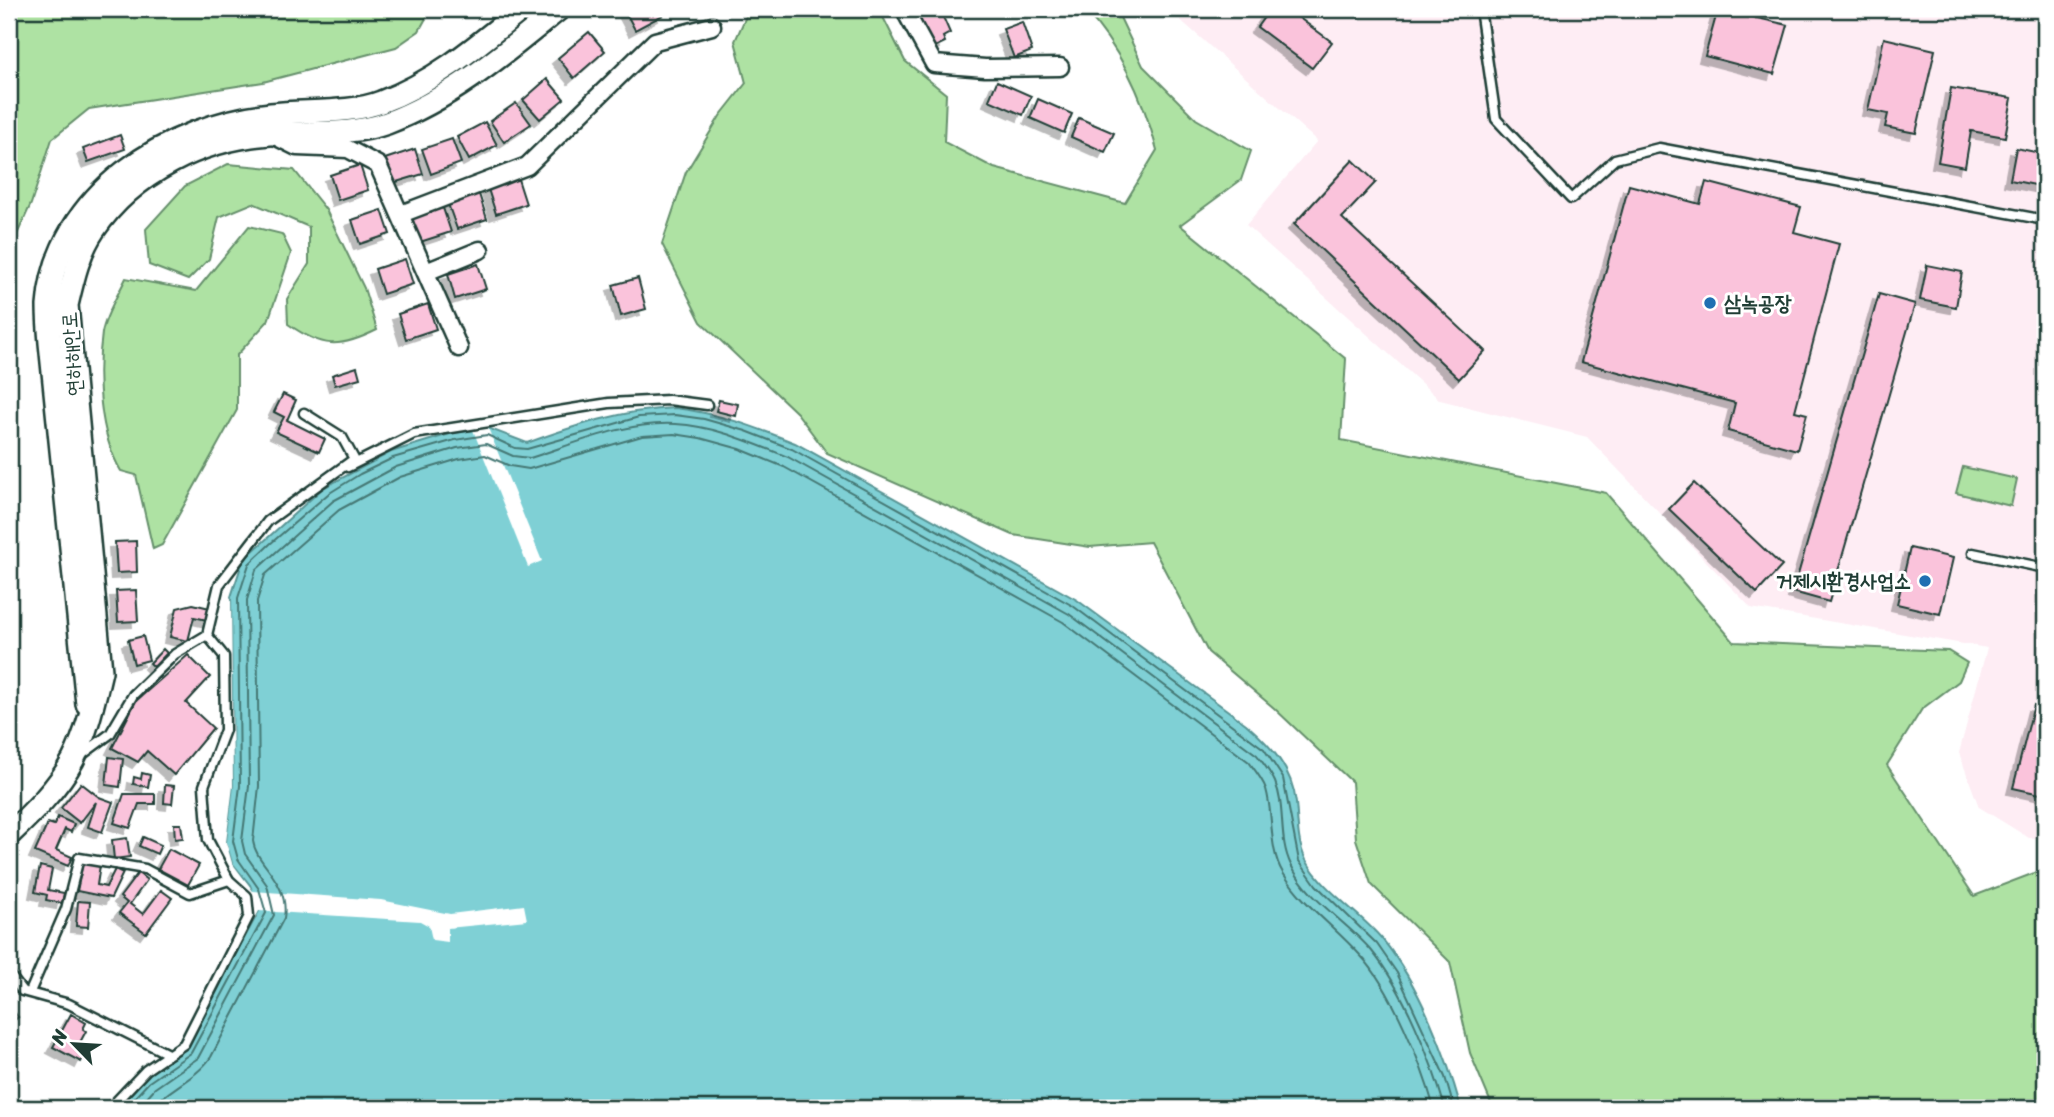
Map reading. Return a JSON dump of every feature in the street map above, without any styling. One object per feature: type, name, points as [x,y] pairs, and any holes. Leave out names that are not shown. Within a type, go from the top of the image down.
[{"type":"street","name":"연하해안로","points":[[89,720],[48,305],[57,264],[69,236],[111,181],[145,156],[188,134],[234,120],[270,114],[378,104],[413,89],[446,69],[522,9]]},
{"type":"street","name":"연하해안로","points":[[9,835],[34,811],[72,761],[89,720],[101,671],[67,305],[76,265],[94,230],[123,198],[156,171],[188,152],[241,137],[338,131],[385,124],[453,92],[559,9]]},
{"type":"street","points":[[904,9],[934,64],[985,68],[1060,67]]},
{"type":"street","points":[[401,214],[527,166],[655,41],[712,26]]},
{"type":"street","points":[[271,134],[297,147],[348,149],[378,165],[459,348]]},
{"type":"street","points":[[426,272],[480,250]]},
{"type":"lane","points":[[1480,9],[1496,119],[1571,199],[1615,159],[1659,148],[2045,220]]},
{"type":"lane","points":[[324,479],[414,434],[609,403],[669,400],[707,405]]},
{"type":"lane","points":[[72,761],[110,734],[133,695],[175,654],[208,635],[219,585],[268,522],[354,459],[342,436],[303,413]]},
{"type":"lane","points":[[1973,553],[2045,568]]},
{"type":"lane","points":[[110,1108],[146,1070],[184,1044],[248,916],[247,896],[229,880],[208,840],[204,786],[225,730],[224,656],[208,635]]},
{"type":"lane","points":[[30,992],[66,909],[79,858],[145,869],[190,893],[229,880]]},
{"type":"lane","points":[[9,974],[22,991],[69,1004],[168,1054]]},
{"type":"shaded area","points":[[1168,9],[2045,9],[2045,837],[2029,838],[1979,807],[1959,753],[1987,648],[1751,608],[1587,437],[1440,400],[1246,225],[1317,141]]},
{"type":"green space","points":[[9,9],[431,9],[419,31],[396,47],[263,82],[89,109],[52,139],[31,204],[9,252]]},
{"type":"green space","points":[[746,9],[879,9],[905,61],[946,94],[944,142],[994,168],[1125,203],[1157,150],[1138,93],[1120,57],[1084,9],[1116,9],[1143,66],[1196,119],[1251,151],[1241,180],[1180,225],[1346,359],[1341,440],[1606,493],[1734,642],[1948,651],[1967,663],[1959,681],[1922,709],[1887,765],[1974,896],[2045,869],[2045,1108],[1493,1108],[1470,1053],[1450,962],[1371,884],[1356,839],[1352,782],[1274,708],[1208,652],[1150,542],[1090,547],[1013,535],[827,453],[797,413],[701,322],[662,244],[686,172],[720,116],[746,83],[735,41],[747,14]]},
{"type":"green space","points":[[228,164],[294,170],[326,210],[364,288],[377,330],[352,340],[331,343],[311,338],[288,324],[287,299],[309,264],[309,227],[253,203],[219,217],[209,259],[188,280],[149,265],[146,229],[185,186]]},
{"type":"green space","points":[[249,226],[282,234],[291,253],[268,321],[237,355],[237,410],[162,545],[153,549],[136,475],[121,471],[108,440],[104,422],[99,367],[104,326],[126,278],[196,291]]},
{"type":"green space","points":[[1963,467],[2017,479],[2011,506],[1956,493]]},
{"type":"water","points":[[675,408],[721,417],[795,443],[1077,600],[1246,724],[1272,749],[1290,779],[1296,803],[1299,839],[1306,860],[1322,882],[1383,940],[1420,998],[1448,1065],[1461,1108],[115,1108],[144,1077],[185,1049],[259,911],[250,885],[232,863],[226,842],[233,786],[231,597],[243,560],[323,488],[391,452],[453,433],[488,428],[527,443],[600,419]]},
{"type":"pier","points":[[488,428],[542,561],[528,567],[473,430]]},
{"type":"pier","points":[[231,597],[233,786],[226,842],[232,863],[253,891],[381,900],[450,914],[524,905],[527,920],[448,928],[448,942],[432,940],[429,926],[420,921],[259,911],[244,938],[241,937],[255,911],[247,886],[228,864],[223,842],[229,785],[227,604]]},
{"type":"building","points":[[624,9],[660,9],[663,15],[635,30]]},
{"type":"building","points":[[932,9],[935,15],[941,12],[950,33],[943,37],[945,42],[933,48],[917,14]]},
{"type":"building","points":[[1270,9],[1287,9],[1332,42],[1312,68],[1257,27]]},
{"type":"building","points":[[1718,9],[1788,25],[1774,74],[1705,56]]},
{"type":"building","points":[[1022,22],[1032,51],[1014,58],[1003,29]]},
{"type":"building","points":[[589,32],[605,51],[574,78],[558,58]]},
{"type":"building","points":[[1884,38],[1935,50],[1916,133],[1885,127],[1888,114],[1868,110]]},
{"type":"building","points":[[547,79],[564,99],[540,119],[523,100]]},
{"type":"building","points":[[997,81],[1031,96],[1023,115],[989,100]]},
{"type":"building","points":[[1951,88],[2012,98],[2005,137],[1971,131],[1965,167],[1938,162]]},
{"type":"building","points":[[1038,99],[1072,114],[1064,133],[1030,118]]},
{"type":"building","points":[[516,103],[531,124],[504,142],[490,121]]},
{"type":"building","points":[[1079,118],[1114,133],[1105,152],[1071,137]]},
{"type":"building","points":[[485,122],[497,145],[469,160],[457,137]]},
{"type":"building","points":[[120,135],[125,149],[88,162],[83,149]]},
{"type":"building","points":[[452,139],[461,163],[431,174],[422,149]]},
{"type":"building","points":[[2016,148],[2045,154],[2045,187],[2010,180]]},
{"type":"building","points":[[415,149],[423,174],[393,183],[385,159]]},
{"type":"building","points":[[1353,160],[1376,182],[1342,218],[1485,351],[1459,379],[1294,224]]},
{"type":"building","points":[[360,165],[368,190],[338,200],[330,175]]},
{"type":"building","points":[[518,179],[526,204],[496,214],[488,189]]},
{"type":"building","name":"삼녹공장","points":[[1706,182],[1801,207],[1794,232],[1839,244],[1795,411],[1807,414],[1797,450],[1728,431],[1735,403],[1581,362],[1629,185],[1700,204]]},
{"type":"building","points":[[479,194],[487,219],[457,229],[448,204]]},
{"type":"building","points":[[443,208],[451,232],[420,242],[412,217]]},
{"type":"building","points":[[382,210],[390,234],[360,244],[352,220]]},
{"type":"building","points":[[405,259],[413,284],[383,294],[375,269]]},
{"type":"building","points":[[478,264],[486,289],[455,299],[448,274]]},
{"type":"building","points":[[1927,265],[1962,272],[1956,307],[1920,300]]},
{"type":"building","points":[[638,278],[646,309],[621,316],[613,285]]},
{"type":"building","points":[[1879,294],[1915,304],[1829,602],[1793,592]]},
{"type":"building","points":[[428,304],[436,329],[406,339],[398,314]]},
{"type":"building","points":[[357,367],[360,378],[335,385],[332,375]]},
{"type":"building","points":[[283,394],[296,400],[287,420],[325,439],[319,452],[276,432],[284,417],[274,412]]},
{"type":"building","points":[[719,400],[738,404],[736,416],[716,411]]},
{"type":"building","points":[[1694,483],[1782,566],[1757,593],[1669,509]]},
{"type":"building","points":[[136,541],[137,572],[117,573],[115,542]]},
{"type":"building","name":"거제시환경사업소","points":[[1910,548],[1953,558],[1940,614],[1897,604]]},
{"type":"building","points":[[136,590],[138,621],[118,622],[116,591]]},
{"type":"building","points":[[193,604],[214,609],[211,621],[194,617],[188,641],[170,637],[177,608]]},
{"type":"building","points":[[143,636],[149,660],[134,664],[128,640]]},
{"type":"building","points":[[163,649],[167,653],[154,667],[150,663]]},
{"type":"building","points":[[188,655],[210,677],[186,703],[213,728],[174,775],[147,751],[138,762],[112,748],[136,701]]},
{"type":"building","points":[[2034,705],[2045,707],[2045,795],[2013,788]]},
{"type":"building","points":[[109,757],[123,759],[120,787],[106,785]]},
{"type":"building","points":[[142,773],[150,775],[148,787],[133,784],[134,777],[141,779]]},
{"type":"building","points":[[81,783],[99,797],[113,802],[102,832],[88,827],[96,802],[80,823],[61,808]]},
{"type":"building","points":[[165,785],[174,786],[172,804],[164,803]]},
{"type":"building","points":[[124,794],[155,794],[155,804],[139,804],[130,828],[114,823]]},
{"type":"building","points":[[58,817],[74,824],[71,832],[65,829],[56,850],[72,857],[68,866],[35,852],[48,823],[54,825]]},
{"type":"building","points":[[174,824],[181,824],[183,838],[175,839]]},
{"type":"building","points":[[143,837],[161,845],[157,854],[139,846]]},
{"type":"building","points":[[127,838],[130,857],[114,859],[112,840]]},
{"type":"building","points":[[169,849],[199,865],[188,885],[158,869]]},
{"type":"building","points":[[83,862],[100,865],[97,885],[106,887],[115,869],[123,873],[111,898],[77,891]]},
{"type":"building","points":[[40,866],[52,869],[48,890],[64,893],[62,903],[46,900],[47,895],[35,892]]},
{"type":"building","points":[[138,873],[147,880],[130,904],[143,914],[161,890],[172,898],[146,933],[119,913],[127,903],[120,897]]},
{"type":"building","points":[[78,901],[90,902],[88,927],[76,926]]},
{"type":"building","points":[[9,1005],[18,1017],[9,1025]]},
{"type":"building","points":[[71,1014],[86,1023],[83,1029],[86,1031],[77,1048],[86,1052],[81,1062],[53,1047]]},
{"type":"place","name":"삼녹공장","points":[[1710,303]]},
{"type":"place","name":"거제시환경사업소","points":[[1925,581]]}]
